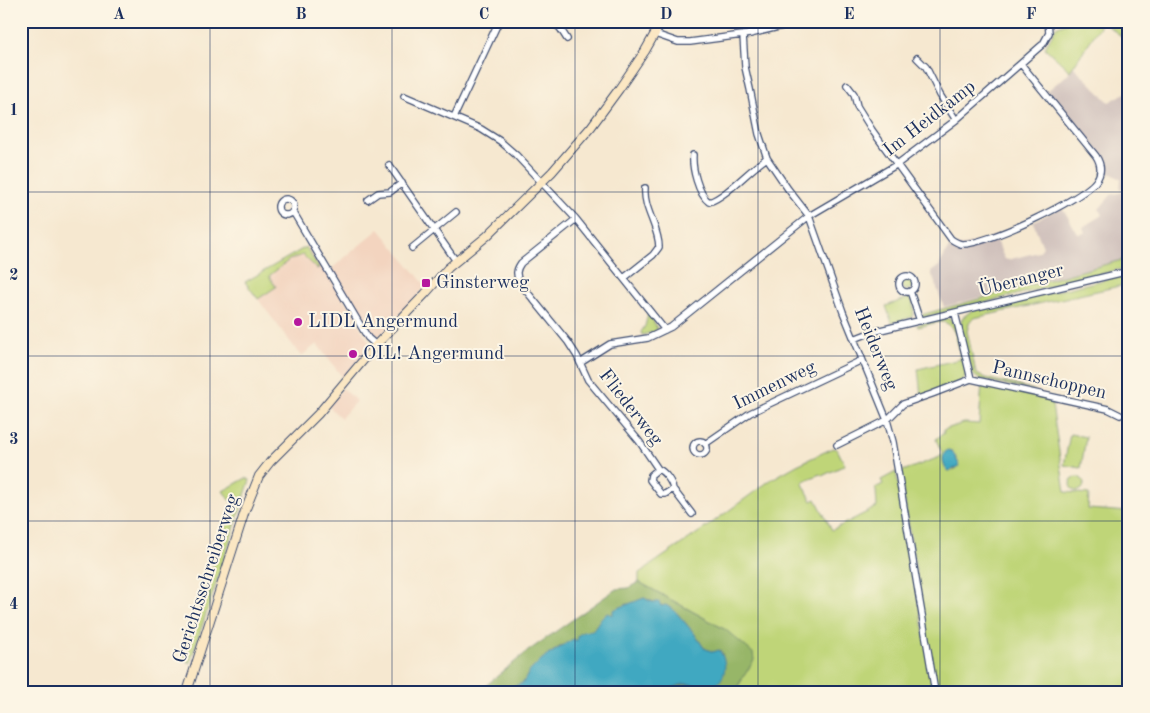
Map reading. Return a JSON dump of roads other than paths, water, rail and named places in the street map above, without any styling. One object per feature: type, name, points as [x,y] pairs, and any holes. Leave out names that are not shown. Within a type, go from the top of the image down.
[{"type":"main road","name":"Gerichtsschreiberweg","points":[[187,692],[245,511],[259,476],[270,462],[322,409],[376,345],[456,261],[487,236],[542,184],[590,127],[635,66],[662,21]]},
{"type":"street","points":[[454,117],[499,21]]},
{"type":"street","points":[[550,21],[560,28],[567,39]]},
{"type":"street","name":"Heiderweg","points":[[749,21],[746,34],[745,67],[759,134],[767,158],[788,190],[809,216],[835,290],[887,420],[894,448],[935,692]]},
{"type":"street","points":[[655,34],[678,42],[746,34],[803,21]]},
{"type":"street","name":"Im Heidkamp","points":[[809,216],[896,165],[956,120],[1021,64],[1048,37],[1048,23]]},
{"type":"street","points":[[917,58],[926,67],[940,95],[956,120]]},
{"type":"street","points":[[847,85],[854,94],[857,106],[896,165],[951,239],[961,244],[992,236],[1033,221],[1089,188],[1099,175],[1100,165],[1096,156],[1021,64]]},
{"type":"street","points":[[404,96],[481,129],[500,141],[516,155],[576,219],[665,330],[809,216]]},
{"type":"street","points":[[693,155],[692,165],[702,194],[709,202],[717,198],[767,158]]},
{"type":"street","points":[[389,165],[456,261]]},
{"type":"street","points":[[368,200],[378,193],[390,192],[402,183]]},
{"type":"street","points":[[624,278],[653,255],[659,247],[658,238],[645,202],[645,188]]},
{"type":"street","points":[[292,212],[338,284],[368,338],[376,345]]},
{"type":"street","points":[[412,248],[456,212]]},
{"type":"street","name":"Fliederweg","points":[[576,219],[521,263],[517,268],[516,275],[519,282],[568,342],[588,380],[638,441],[658,469],[662,471],[692,514]]},
{"type":"street","name":"Überanger","points":[[854,339],[872,332],[1129,271]]},
{"type":"street","points":[[910,291],[920,321]]},
{"type":"street","name":"Pannschoppen","points":[[955,312],[971,379]]},
{"type":"street","name":"Fliederweg","points":[[580,363],[610,344],[648,338],[665,330]]},
{"type":"street","name":"Immenweg","points":[[705,444],[750,413],[862,360]]},
{"type":"street","name":"Pannschoppen","points":[[838,445],[887,420],[903,404],[971,379],[1108,409],[1120,415]]},
{"type":"street","name":"Fliederweg","points":[[658,469],[651,475],[650,480],[661,494],[665,494],[673,489]]},
{"type":"water","points":[[948,450],[952,451],[960,466],[949,471],[945,467],[943,459],[945,452]]},
{"type":"water","points":[[644,598],[652,602],[659,602],[661,606],[666,605],[675,611],[704,648],[713,652],[719,650],[725,665],[721,680],[707,687],[684,684],[670,689],[647,692],[507,692],[510,688],[523,683],[529,672],[542,659],[573,639],[577,641],[577,636],[583,632],[593,630],[602,617],[608,613],[613,615],[613,610]]},
{"type":"place","name":"Ginsterweg","points":[[426,283]]},
{"type":"place","name":"LIDL Angermund","points":[[298,322]]},
{"type":"place","name":"OIL! Angermund","points":[[353,354]]}]
